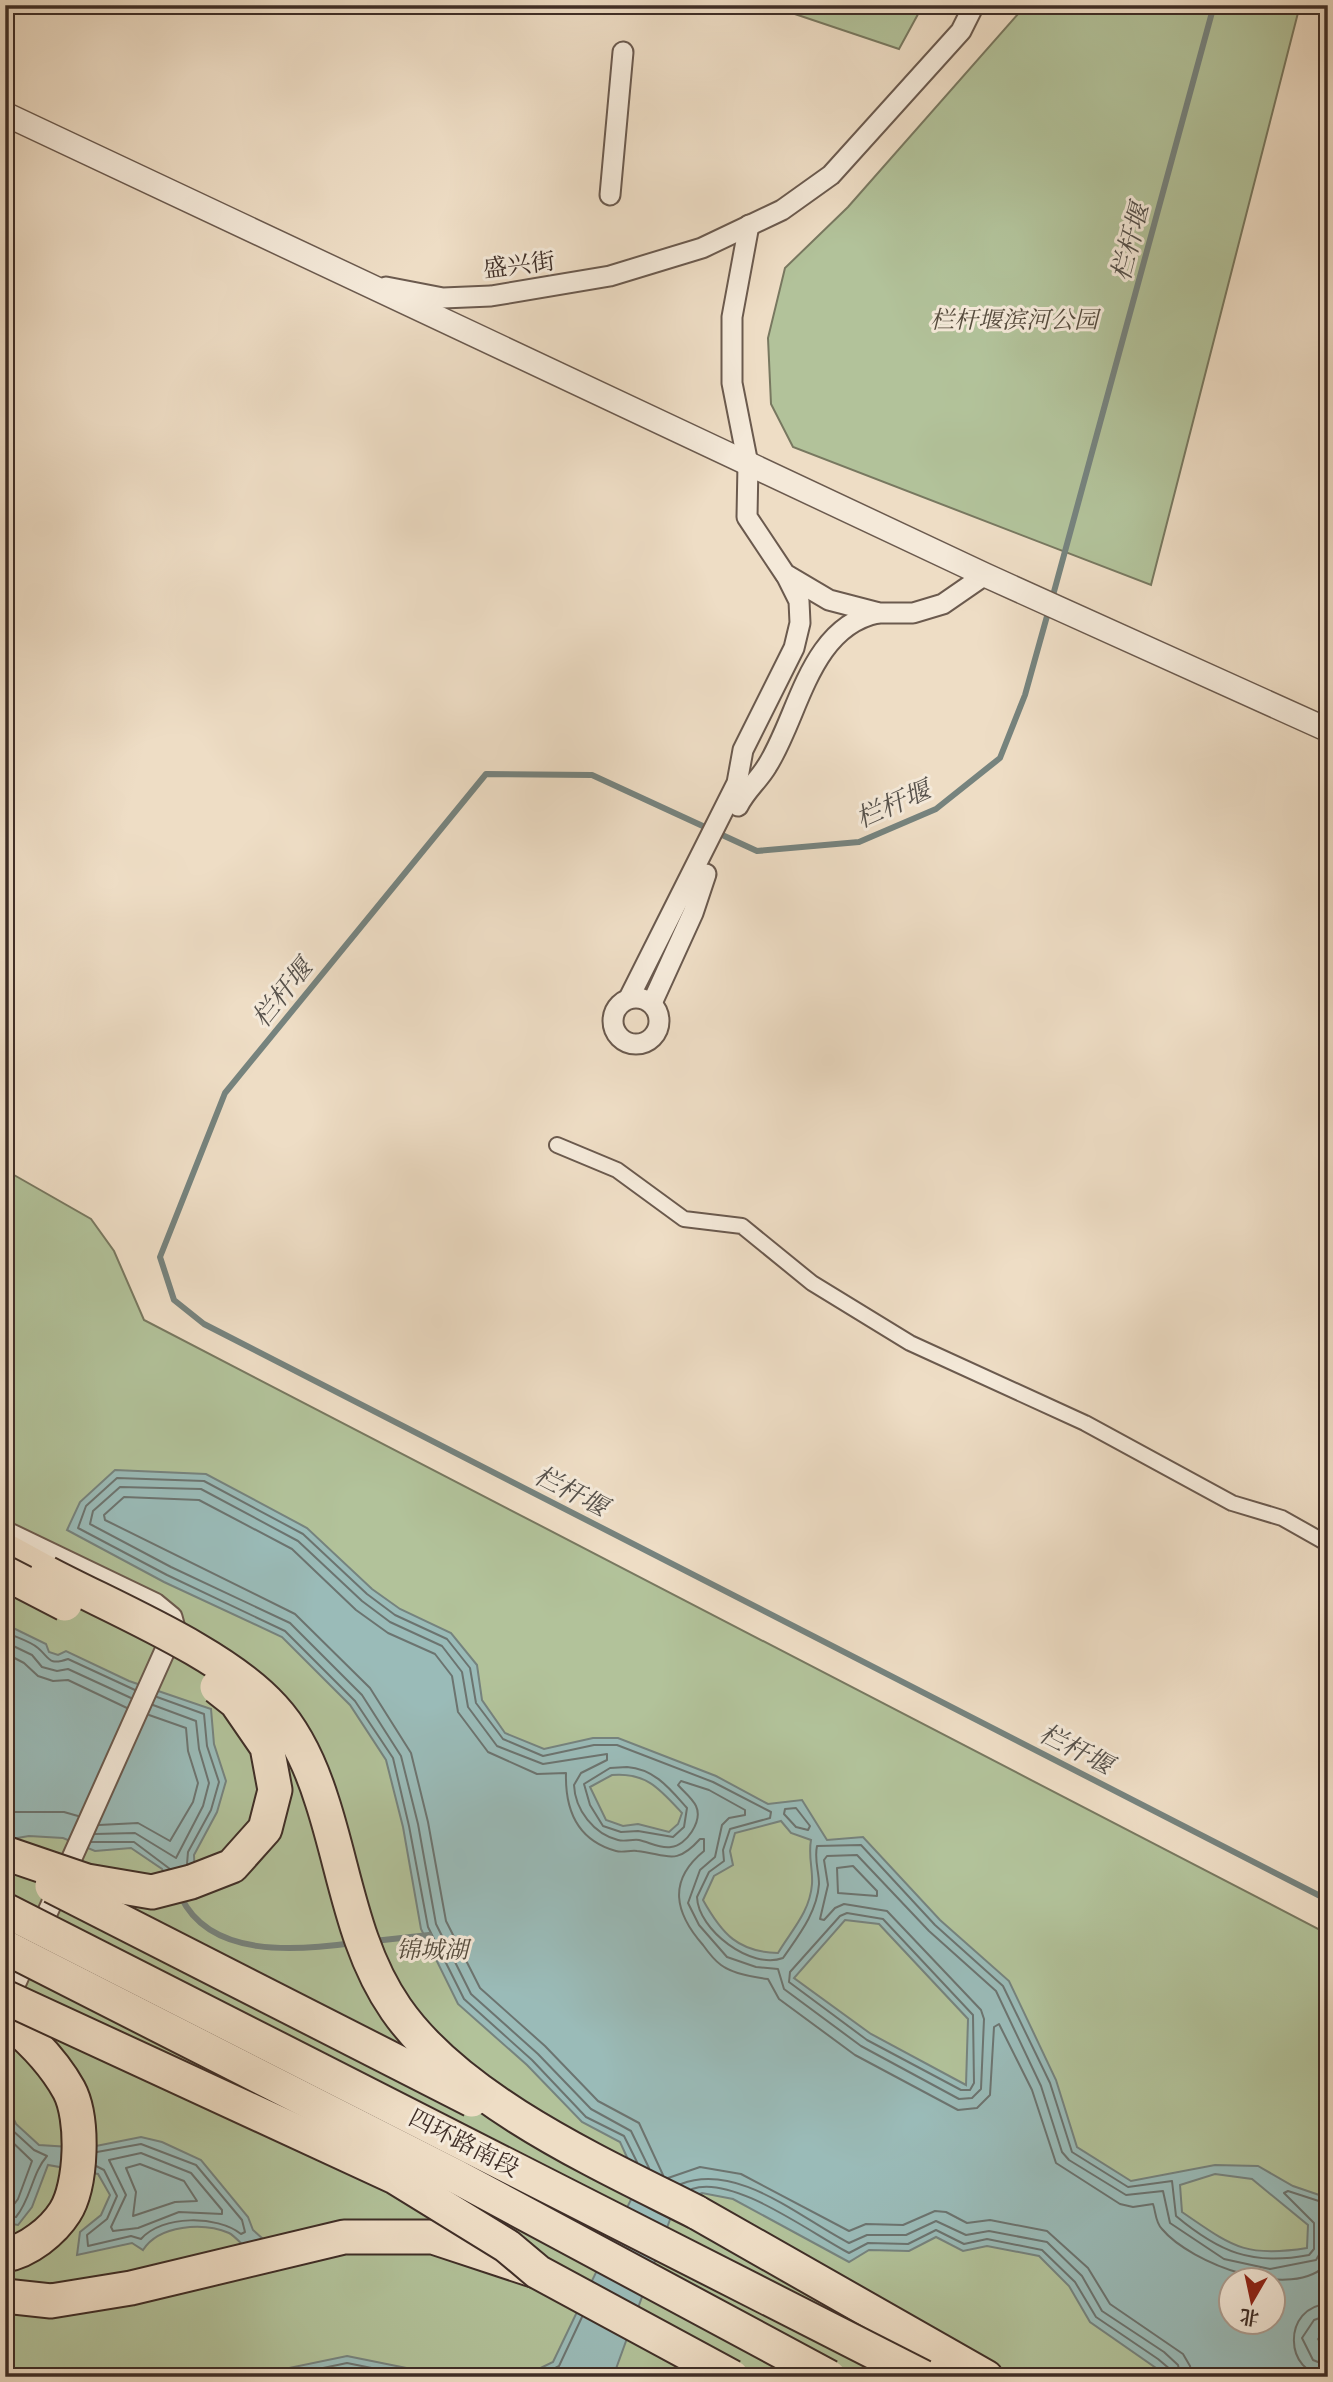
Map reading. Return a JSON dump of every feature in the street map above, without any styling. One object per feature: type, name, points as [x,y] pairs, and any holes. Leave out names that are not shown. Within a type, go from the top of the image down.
[{"type":"highway","points":[[5,1550],[221,1664],[273,1708],[308,1765],[322,1799],[362,1943],[397,2010],[448,2064],[495,2101],[584,2155]]},
{"type":"highway","points":[[5,1573],[197,1672],[236,1702],[267,1747],[275,1790],[265,1829],[232,1866],[191,1882],[152,1892],[87,1881],[5,1853]]},
{"type":"highway","points":[[5,1861],[696,2212],[986,2377]]},
{"type":"highway","name":"四环路南段","points":[[5,1910],[923,2377]]},
{"type":"highway","name":"四环路南段","points":[[5,1947],[457,2176],[829,2377]]},
{"type":"highway","points":[[5,1997],[394,2177],[508,2246],[538,2272]]},
{"type":"highway","points":[[5,2018],[38,2045],[71,2092],[81,2134],[66,2211],[43,2237],[5,2255]]},
{"type":"highway","points":[[5,2296],[51,2301],[131,2288],[344,2237],[433,2237],[538,2272],[732,2377]]},
{"type":"street","name":"盛兴街","points":[[5,114],[358,280],[443,298],[545,289],[610,276],[690,252],[782,210],[831,174],[961,31],[974,5]]},
{"type":"street","points":[[610,195],[623,52]]},
{"type":"street","points":[[629,998],[645,999],[652,1003],[659,1017],[656,1032],[645,1043],[629,1044],[617,1035],[612,1021],[617,1007],[629,998],[670,914],[695,885],[734,799],[743,750],[794,648],[800,623],[799,601],[785,574],[747,517],[748,464],[732,383],[731,350],[732,317],[749,225]]},
{"type":"street","points":[[358,280],[985,575],[1328,730]]},
{"type":"street","points":[[785,574],[829,600],[879,613],[913,613],[943,604],[985,575]]},
{"type":"street","points":[[734,799],[767,767],[824,648],[851,622],[879,613]]},
{"type":"street","points":[[652,1003],[693,913],[695,885]]},
{"type":"street","points":[[557,1145],[617,1170],[684,1219],[742,1226],[812,1283],[910,1343],[1085,1423],[1232,1503],[1282,1518],[1328,1544]]},
{"type":"street","points":[[5,1531],[155,1603],[172,1617],[175,1628],[5,2006]]},
{"type":"green space","points":[[417,5],[595,5],[593,12]]},
{"type":"green space","points":[[768,5],[923,5],[899,49]]},
{"type":"green space","name":"栏杆堰滨河公园","points":[[1026,5],[1300,5],[1151,585],[793,447],[771,404],[768,338],[785,268],[848,207]]},
{"type":"green space","name":"锦城湖","points":[[7,1171],[91,1219],[114,1251],[144,1320],[1328,1934],[1328,2377],[5,2377]]},
{"type":"water","name":"锦城湖","points":[[115,1470],[206,1474],[307,1528],[372,1589],[400,1609],[451,1633],[477,1665],[482,1700],[505,1733],[544,1749],[593,1738],[618,1738],[716,1776],[768,1804],[802,1800],[827,1840],[863,1837],[940,1920],[1009,1981],[1056,2080],[1077,2147],[1131,2181],[1215,2165],[1258,2166],[1293,2186],[1328,2198],[1328,2328],[1318,2339],[1328,2354],[1328,2377],[1169,2377],[1090,2322],[1069,2286],[1039,2256],[987,2246],[963,2251],[936,2237],[909,2251],[869,2250],[849,2262],[733,2199],[702,2193],[676,2203],[613,2377],[522,2377],[553,2362],[637,2187],[637,2179],[620,2142],[582,2122],[527,2065],[458,2004],[421,1929],[403,1827],[386,1760],[350,1705],[282,1637],[164,1582],[67,1530],[80,1502]],"holes":[[[612,1775],[634,1776],[652,1784],[682,1813],[678,1824],[669,1832],[638,1824],[623,1826],[606,1820],[590,1787]],[[781,1821],[791,1833],[811,1840],[810,1894],[804,1912],[778,1953],[764,1952],[733,1939],[717,1922],[703,1900],[714,1876],[733,1865],[730,1851],[735,1833]],[[845,1920],[879,1924],[968,2019],[966,2085],[871,2034],[794,1978]],[[1215,2174],[1252,2179],[1308,2225],[1307,2248],[1286,2251],[1253,2250],[1227,2241],[1182,2212],[1180,2185]]]},
{"type":"water","points":[[5,1624],[46,1644],[49,1652],[58,1655],[66,1651],[129,1681],[211,1709],[214,1744],[226,1781],[217,1812],[194,1855],[195,1880],[176,1898],[162,1869],[131,1848],[95,1851],[63,1838],[29,1836],[5,1840]]},
{"type":"water","points":[[5,2100],[16,2124],[39,2145],[86,2148],[141,2137],[162,2142],[201,2160],[248,2217],[253,2230],[273,2248],[246,2248],[229,2233],[195,2227],[160,2235],[143,2250],[132,2243],[77,2255],[80,2232],[101,2215],[110,2195],[98,2174],[48,2165],[32,2207],[18,2225],[5,2223]]},
{"type":"water","points":[[347,2356],[451,2377],[245,2377]]},
{"type":"waterway","name":"栏杆堰","points":[[1052,599],[1214,5]]},
{"type":"waterway","name":"栏杆堰","points":[[1049,609],[1025,695],[1000,758],[936,809],[859,842],[757,851],[592,775],[486,774],[225,1093],[160,1257],[174,1300],[204,1324],[1328,1900]]},
{"type":"waterway","points":[[181,1897],[194,1917],[212,1931],[233,1940],[256,1946],[281,1948],[353,1943]]},
{"type":"waterway","points":[[374,1941],[429,1935]]}]
